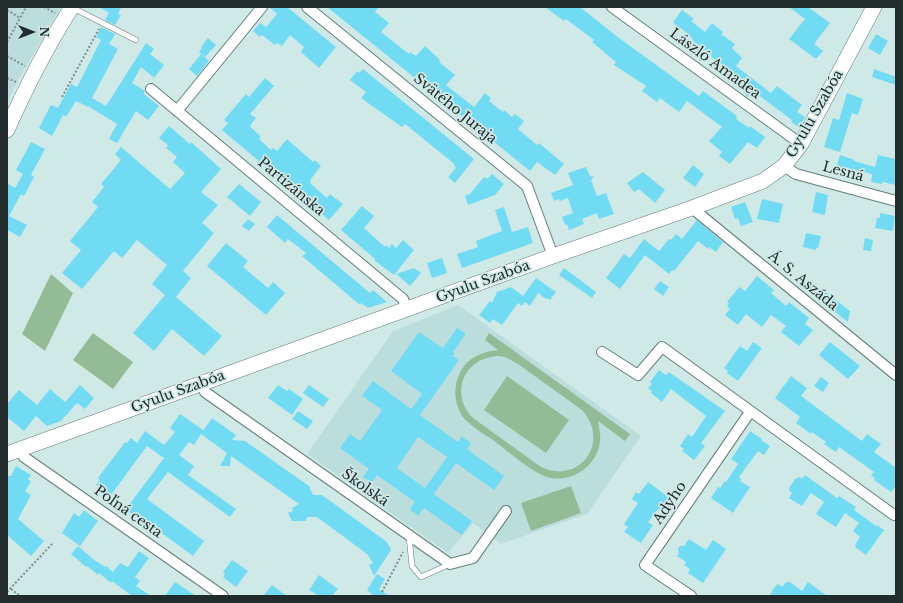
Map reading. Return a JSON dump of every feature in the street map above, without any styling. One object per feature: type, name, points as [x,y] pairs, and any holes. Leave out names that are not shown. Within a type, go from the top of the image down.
[{"type":"street","points":[[7,130],[29,81],[72,7]]},
{"type":"street","points":[[178,111],[262,7]]},
{"type":"street","name":"Svätého Juraja","points":[[306,7],[527,186],[553,256]]},
{"type":"street","name":"László Amadea","points":[[612,7],[801,144]]},
{"type":"street","name":"Gyulu Szabóa","points":[[7,454],[553,256],[692,208],[763,181],[784,166],[801,144],[874,7]]},
{"type":"street","name":"Partizánska","points":[[151,89],[403,299],[407,309]]},
{"type":"street","name":"Lesná","points":[[784,166],[797,174],[896,201]]},
{"type":"street","name":"Á. S. Aszáda","points":[[692,208],[896,375]]},
{"type":"street","points":[[602,352],[638,374],[662,347],[894,515]]},
{"type":"street","name":"Školská","points":[[202,384],[205,392],[450,564]]},
{"type":"street","name":"Adyho","points":[[692,596],[646,565],[750,412]]},
{"type":"street","name":"Poľná cesta","points":[[22,448],[24,457],[223,596]]},
{"type":"street","points":[[450,564],[472,558],[506,511]]},
{"type":"lane","points":[[72,7],[136,40]]},
{"type":"lane","points":[[409,536],[412,566],[421,577],[450,564]]},
{"type":"path","points":[[7,42],[26,7]]},
{"type":"path","points":[[44,7],[56,13]]},
{"type":"path","points":[[7,10],[20,18]]},
{"type":"path","points":[[62,97],[102,23]]},
{"type":"path","points":[[7,31],[12,34]]},
{"type":"path","points":[[7,56],[27,67],[24,72]]},
{"type":"path","points":[[7,78],[18,83]]},
{"type":"path","points":[[382,592],[401,557],[409,536]]},
{"type":"path","points":[[7,592],[53,543]]},
{"type":"path","points":[[11,588],[20,596]]},
{"type":"shaded area","points":[[7,7],[61,7],[7,102]]},
{"type":"shaded area","points":[[458,305],[641,436],[587,514],[501,544],[473,523],[448,553],[307,454],[393,331]]},
{"type":"green space","points":[[51,274],[73,293],[45,351],[22,334]]},
{"type":"green space","points":[[93,333],[133,362],[113,389],[73,360]]},
{"type":"green space","points":[[489,333],[630,434],[625,441],[598,421],[600,442],[598,450],[589,465],[583,470],[560,479],[544,476],[529,468],[465,420],[457,406],[455,388],[457,379],[462,369],[470,360],[480,354],[498,350],[485,340]],"holes":[[[498,356],[505,357],[518,364],[582,410],[590,422],[593,435],[592,447],[587,457],[579,465],[568,470],[555,471],[541,467],[473,418],[466,408],[462,398],[461,388],[464,378],[469,370],[476,363],[486,358]]]},
{"type":"green space","points":[[507,376],[569,420],[546,453],[484,410]]},
{"type":"green space","points":[[571,486],[581,513],[531,531],[521,503]]},
{"type":"building","points":[[99,7],[121,7],[118,14],[121,15],[115,25],[105,20],[109,13]]},
{"type":"building","points":[[269,7],[287,7],[336,47],[319,68],[301,52],[304,47],[290,35],[282,46],[277,43],[275,45],[262,35],[260,37],[253,31],[260,23],[266,27],[277,14]]},
{"type":"building","points":[[327,7],[379,7],[375,12],[389,23],[381,32],[409,54],[410,52],[416,56],[425,46],[440,60],[439,62],[455,75],[446,85],[474,107],[485,93],[491,98],[489,101],[503,112],[504,110],[512,117],[515,114],[524,121],[518,129],[537,145],[539,143],[564,164],[555,175],[537,162],[530,171]]},
{"type":"building","points":[[545,7],[580,7],[619,38],[699,96],[703,91],[737,116],[736,119],[749,128],[750,126],[765,137],[757,148],[748,142],[730,164],[719,156],[722,152],[709,141],[722,127],[687,101],[679,112],[660,98],[657,102],[642,91],[646,86],[614,65],[616,62],[592,42],[594,40],[566,19],[564,21]]},
{"type":"building","points":[[789,7],[808,7],[830,23],[814,44],[823,51],[816,59],[789,39],[805,19]]},
{"type":"building","points":[[682,10],[694,19],[691,21],[705,32],[712,23],[723,32],[721,34],[735,44],[732,48],[742,58],[736,66],[771,93],[777,86],[802,105],[797,112],[805,117],[799,127],[753,91],[747,97],[748,87],[733,76],[734,74],[711,57],[712,56],[692,40],[693,39],[681,28],[676,29],[676,25],[673,22]]},
{"type":"building","points":[[101,27],[115,34],[109,44],[118,49],[92,98],[106,106],[146,43],[154,49],[150,54],[164,65],[154,78],[141,67],[132,83],[145,91],[144,94],[159,106],[148,120],[136,111],[117,143],[109,139],[117,124],[88,106],[76,101],[66,117],[63,115],[52,136],[39,128],[51,105],[58,108],[71,84],[77,87],[101,40],[96,37]]},
{"type":"building","points":[[876,34],[888,41],[880,55],[868,48]]},
{"type":"building","points":[[208,38],[216,45],[205,57],[199,52]]},
{"type":"building","points":[[201,54],[209,61],[197,76],[189,69]]},
{"type":"building","points":[[363,69],[474,159],[455,183],[448,177],[456,168],[452,162],[405,124],[402,127],[361,98],[366,92],[350,80],[357,71],[359,73]]},
{"type":"building","points":[[874,69],[896,77],[896,85],[872,77]]},
{"type":"building","points":[[265,78],[274,86],[250,114],[256,118],[250,126],[261,137],[259,139],[271,150],[273,148],[277,151],[287,139],[313,162],[315,160],[321,166],[310,180],[310,183],[327,198],[330,194],[343,204],[329,220],[222,130],[228,123],[224,120],[246,94],[249,97]]},
{"type":"building","points":[[847,93],[863,99],[858,115],[852,113],[840,152],[824,147],[833,118],[839,120]]},
{"type":"building","points":[[169,126],[190,144],[191,142],[221,169],[201,192],[218,205],[202,223],[214,233],[183,271],[191,278],[176,297],[222,336],[204,356],[172,329],[154,351],[133,333],[165,295],[152,284],[167,265],[137,240],[122,258],[114,251],[82,289],[62,273],[81,250],[70,241],[98,207],[92,202],[104,187],[101,184],[121,160],[115,154],[121,147],[170,189],[185,173],[173,162],[177,157],[166,148],[168,145],[159,138]]},
{"type":"building","points":[[31,142],[45,149],[31,175],[34,177],[24,196],[21,194],[9,216],[27,225],[20,237],[7,230],[7,183],[15,188],[23,174],[16,170]]},
{"type":"building","points":[[840,155],[875,167],[878,155],[896,159],[896,185],[882,182],[882,184],[871,182],[872,174],[852,169],[851,172],[836,168]]},
{"type":"building","points":[[693,165],[704,174],[695,187],[683,178]]},
{"type":"building","points":[[586,167],[590,176],[594,177],[591,180],[597,196],[606,193],[614,214],[599,219],[597,213],[582,219],[584,224],[569,230],[562,217],[573,213],[568,198],[560,201],[559,199],[554,201],[551,193],[573,185],[568,173]]},
{"type":"building","points":[[643,172],[665,190],[655,203],[639,189],[634,192],[627,183]]},
{"type":"building","points":[[492,174],[504,184],[495,195],[468,205],[465,196],[470,194],[484,177],[487,179]]},
{"type":"building","points":[[239,184],[261,202],[250,216],[227,197]]},
{"type":"building","points":[[816,192],[828,195],[825,215],[812,212]]},
{"type":"building","points":[[762,199],[783,204],[779,223],[757,219]]},
{"type":"building","points":[[745,202],[753,222],[741,226],[738,218],[735,219],[731,207]]},
{"type":"building","points":[[362,206],[374,216],[364,228],[385,247],[386,245],[389,248],[392,244],[396,248],[403,240],[414,250],[394,275],[374,260],[375,259],[341,230]]},
{"type":"building","points":[[504,207],[512,232],[528,227],[533,243],[462,268],[457,254],[478,247],[476,241],[502,231],[495,210]]},
{"type":"building","points":[[880,213],[895,216],[893,231],[875,228],[877,218],[880,218]]},
{"type":"building","points":[[277,215],[370,293],[373,290],[387,302],[368,308],[361,303],[360,305],[302,256],[306,253],[288,239],[285,243],[267,227]]},
{"type":"building","points":[[248,219],[255,224],[249,231],[242,226]]},
{"type":"building","points":[[697,220],[723,242],[716,252],[709,247],[708,249],[698,241],[674,271],[672,270],[669,274],[645,255],[620,289],[606,278],[624,254],[630,258],[644,239],[659,251],[669,239],[671,240],[676,234],[682,239]]},
{"type":"building","points":[[806,233],[821,236],[818,248],[816,248],[816,250],[803,247]]},
{"type":"building","points":[[865,238],[873,240],[871,251],[863,250]]},
{"type":"building","points":[[226,243],[248,261],[243,267],[268,288],[273,282],[285,293],[266,315],[207,266]]},
{"type":"building","points":[[442,258],[447,273],[432,278],[427,263]]},
{"type":"building","points":[[414,268],[421,273],[410,286],[396,274]]},
{"type":"building","points":[[564,268],[596,292],[592,298],[559,275]]},
{"type":"building","points":[[757,276],[774,290],[771,293],[786,306],[789,302],[809,318],[805,324],[813,330],[799,346],[781,332],[786,326],[771,315],[762,327],[746,314],[738,325],[725,315],[730,309],[727,306],[729,303],[727,302],[739,287],[745,291]]},
{"type":"building","points":[[536,278],[556,292],[550,300],[538,293],[530,306],[525,302],[522,306],[518,303],[502,325],[493,319],[490,323],[479,315],[490,301],[492,303],[497,292],[511,287],[523,296]]},
{"type":"building","points":[[660,281],[669,287],[663,296],[654,289]]},
{"type":"building","points":[[823,290],[850,311],[848,322],[817,298]]},
{"type":"building","points":[[457,328],[466,334],[453,352],[455,354],[453,356],[459,360],[420,415],[458,442],[462,436],[471,443],[467,449],[504,476],[494,490],[456,463],[434,494],[472,521],[462,535],[424,508],[418,516],[410,509],[415,502],[377,475],[372,483],[363,477],[369,469],[340,448],[350,434],[360,441],[382,410],[362,396],[373,381],[411,409],[422,394],[391,371],[419,332],[443,348]],"holes":[[[418,437],[447,457],[425,488],[397,468]]]},
{"type":"building","points":[[753,342],[762,348],[738,381],[727,373],[728,371],[724,368],[740,346],[747,351]]},
{"type":"building","points":[[830,342],[860,366],[848,379],[819,355]]},
{"type":"building","points":[[659,370],[666,375],[669,372],[725,411],[701,443],[705,446],[694,460],[682,451],[684,449],[680,446],[688,434],[692,437],[706,416],[671,389],[662,402],[651,393],[652,391],[648,388],[652,384],[650,382]]},
{"type":"building","points":[[791,376],[807,388],[801,396],[862,441],[867,434],[881,444],[874,452],[896,468],[896,486],[891,492],[874,480],[875,478],[871,476],[874,472],[839,447],[836,452],[824,444],[826,442],[812,432],[811,434],[796,423],[800,417],[775,398]]},
{"type":"building","points":[[821,377],[829,383],[823,392],[814,386]]},
{"type":"building","points":[[80,385],[94,398],[85,409],[77,403],[61,421],[47,426],[36,416],[24,431],[7,417],[7,404],[19,390],[37,405],[50,389],[65,402]]},
{"type":"building","points":[[278,385],[287,391],[289,389],[303,399],[292,415],[268,398]]},
{"type":"building","points":[[309,385],[329,399],[323,407],[303,393]]},
{"type":"building","points":[[298,411],[313,421],[307,429],[292,419]]},
{"type":"building","points":[[180,414],[203,431],[212,418],[236,435],[232,440],[245,441],[309,486],[313,495],[322,495],[387,542],[391,550],[374,576],[369,565],[373,563],[367,554],[317,517],[307,517],[306,521],[292,521],[288,513],[293,511],[292,508],[299,504],[231,456],[230,466],[220,466],[227,453],[201,434],[194,445],[189,442],[179,455],[194,466],[188,475],[236,509],[230,517],[168,472],[147,499],[204,541],[193,556],[136,514],[134,516],[126,509],[164,458],[147,446],[111,495],[96,485],[100,480],[98,478],[125,442],[127,443],[131,438],[137,443],[145,431],[164,445],[175,432],[170,428]]},
{"type":"building","points":[[750,431],[770,446],[764,455],[758,451],[739,477],[741,479],[740,481],[750,487],[733,513],[711,498],[718,487],[720,488],[725,481],[726,482],[738,464],[731,459]]},
{"type":"building","points":[[16,466],[31,475],[28,479],[31,482],[25,491],[31,495],[18,519],[44,541],[31,556],[7,535],[7,476],[11,476]]},
{"type":"building","points":[[805,475],[837,498],[839,496],[856,507],[854,510],[884,530],[866,555],[855,547],[860,537],[853,531],[859,523],[845,513],[836,527],[816,514],[824,502],[811,493],[802,506],[789,498],[792,493],[790,492],[789,488],[796,478],[800,477],[802,479]]},
{"type":"building","points":[[648,482],[671,499],[662,511],[658,509],[648,522],[653,525],[641,543],[624,532],[628,527],[624,524],[638,503],[632,499],[636,492],[639,494]]},
{"type":"building","points":[[84,510],[98,521],[80,546],[62,533],[74,513],[79,517]]},
{"type":"building","points":[[689,539],[706,550],[713,540],[726,549],[703,583],[688,573],[690,569],[684,565],[686,562],[677,556],[680,546],[684,546]]},
{"type":"building","points":[[78,546],[93,559],[105,567],[106,566],[113,572],[120,563],[128,567],[139,551],[149,558],[135,577],[140,581],[136,586],[151,596],[132,596],[112,581],[111,583],[99,573],[98,575],[87,566],[86,567],[71,554]]},
{"type":"building","points":[[232,560],[248,571],[236,587],[223,577],[225,574],[223,572]]},
{"type":"building","points":[[377,574],[385,579],[379,589],[389,596],[374,596],[367,590]]},
{"type":"building","points":[[319,575],[338,589],[332,596],[319,596],[309,590]]},
{"type":"building","points":[[175,582],[196,596],[165,596]]},
{"type":"building","points":[[786,582],[790,582],[802,591],[808,582],[827,596],[770,596],[773,589],[778,584],[782,587]]},
{"type":"building","points":[[272,585],[287,596],[263,596]]}]
